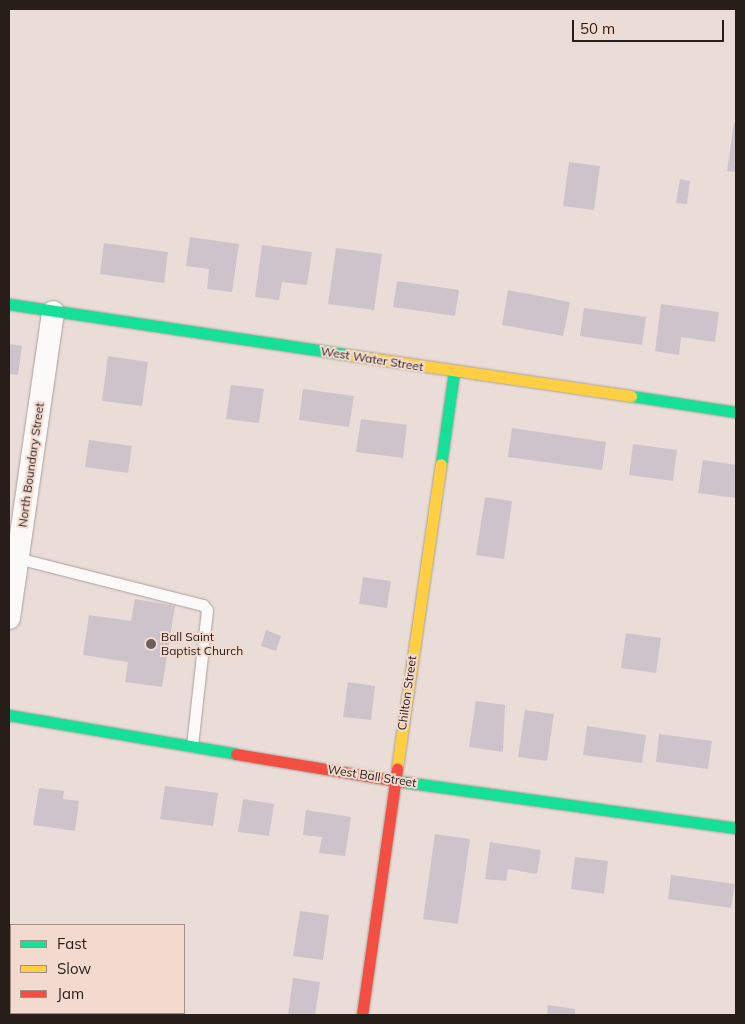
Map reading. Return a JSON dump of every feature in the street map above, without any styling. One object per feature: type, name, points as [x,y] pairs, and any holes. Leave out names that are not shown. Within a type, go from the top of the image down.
[{"type":"street","name":"West Water Street","points":[[9,304],[454,372],[736,412]]},
{"type":"street","name":"North Boundary Street","points":[[9,618],[54,312]]},
{"type":"street","name":"Chilton Street","points":[[362,1015],[454,372]]},
{"type":"street","name":"West Ball Street","points":[[9,715],[395,781],[736,828]]},
{"type":"lane","points":[[17,558],[203,605],[207,610],[192,746]]},
{"type":"building","points":[[734,123],[736,123],[736,172],[727,171]]},
{"type":"building","points":[[569,162],[600,166],[594,210],[563,206]]},
{"type":"building","points":[[680,179],[690,181],[687,204],[676,203]]},
{"type":"building","points":[[190,237],[239,244],[232,292],[207,289],[209,269],[186,266]]},
{"type":"building","points":[[104,243],[168,252],[164,283],[100,274]]},
{"type":"building","points":[[262,245],[312,252],[307,285],[282,282],[279,300],[255,297]]},
{"type":"building","points":[[336,248],[382,254],[374,310],[328,304]]},
{"type":"building","points":[[397,281],[459,290],[455,316],[393,307]]},
{"type":"building","points":[[508,290],[570,302],[563,336],[502,325]]},
{"type":"building","points":[[661,304],[719,312],[715,342],[681,337],[679,355],[655,351]]},
{"type":"building","points":[[584,308],[646,317],[642,345],[580,336]]},
{"type":"building","points":[[9,344],[22,346],[18,375],[9,374]]},
{"type":"building","points":[[108,356],[148,362],[142,406],[102,401]]},
{"type":"building","points":[[231,385],[264,389],[259,423],[226,419]]},
{"type":"building","points":[[303,389],[354,396],[349,427],[299,420]]},
{"type":"building","points":[[361,419],[407,425],[403,458],[356,452]]},
{"type":"building","points":[[512,428],[606,442],[602,470],[508,457]]},
{"type":"building","points":[[89,440],[132,446],[128,473],[85,467]]},
{"type":"building","points":[[633,444],[677,450],[673,481],[629,475]]},
{"type":"building","points":[[703,460],[736,465],[736,498],[698,493]]},
{"type":"building","points":[[485,497],[512,501],[504,559],[476,555]]},
{"type":"building","points":[[363,577],[391,581],[387,608],[359,604]]},
{"type":"building","points":[[135,599],[175,606],[162,687],[125,682],[128,662],[83,655],[89,615],[131,621]]},
{"type":"building","points":[[266,630],[281,636],[276,651],[261,646]]},
{"type":"building","points":[[626,633],[661,638],[656,673],[621,668]]},
{"type":"building","points":[[348,682],[375,686],[371,720],[343,717]]},
{"type":"building","points":[[476,701],[505,705],[503,752],[469,747]]},
{"type":"building","points":[[525,710],[554,714],[547,761],[518,757]]},
{"type":"building","points":[[587,726],[646,735],[642,763],[583,755]]},
{"type":"building","points":[[659,734],[712,741],[708,769],[656,762]]},
{"type":"building","points":[[165,786],[218,793],[213,826],[160,819]]},
{"type":"building","points":[[39,788],[64,791],[63,799],[79,801],[75,831],[33,825]]},
{"type":"building","points":[[243,799],[274,804],[269,836],[238,832]]},
{"type":"building","points":[[306,810],[351,817],[345,856],[319,853],[322,837],[303,835]]},
{"type":"building","points":[[435,834],[470,839],[458,924],[423,919]]},
{"type":"building","points":[[490,842],[541,850],[537,874],[508,869],[506,881],[485,879]]},
{"type":"building","points":[[575,857],[608,861],[604,894],[571,889]]},
{"type":"building","points":[[671,875],[735,884],[731,908],[668,899]]},
{"type":"building","points":[[300,911],[329,915],[323,960],[293,956]]},
{"type":"building","points":[[293,978],[320,982],[315,1015],[288,1015]]},
{"type":"building","points":[[548,1005],[575,1009],[575,1015],[547,1015]]},
{"type":"traffic: fast","points":[[9,304],[350,355]]},
{"type":"traffic: fast","points":[[441,464],[454,372]]},
{"type":"traffic: fast","points":[[631,396],[736,412]]},
{"type":"traffic: fast","points":[[9,715],[236,754]]},
{"type":"traffic: fast","points":[[397,781],[736,828]]},
{"type":"traffic: slow","points":[[350,355],[631,396]]},
{"type":"traffic: slow","points":[[397,768],[441,464]]},
{"type":"traffic: jam","points":[[236,754],[397,781]]},
{"type":"traffic: jam","points":[[362,1015],[397,768]]},
{"type":"place","name":"Ball Saint Baptist Church","points":[[151,644]]}]
